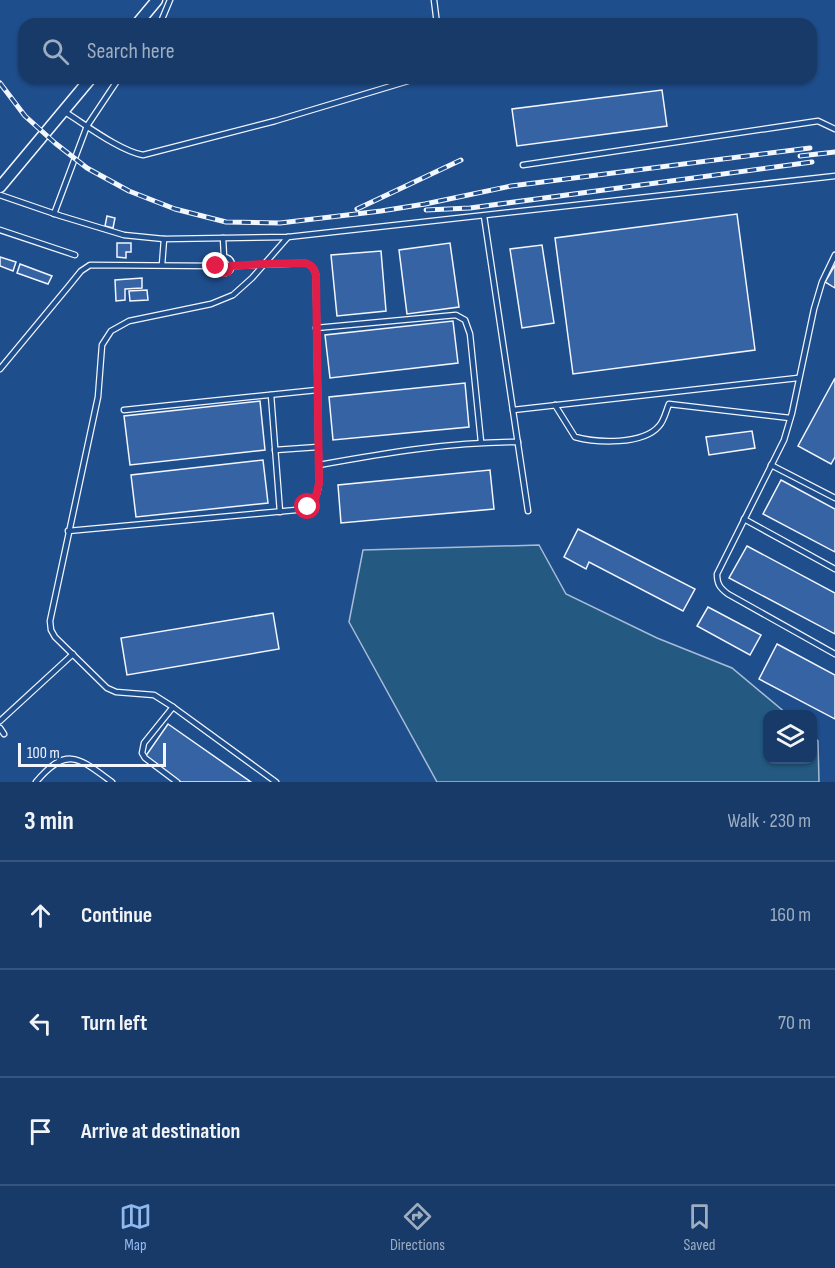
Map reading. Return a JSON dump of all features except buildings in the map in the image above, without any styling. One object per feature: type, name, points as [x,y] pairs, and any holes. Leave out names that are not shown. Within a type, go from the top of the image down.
[{"type":"street","points":[[142,18],[157,0]]},
{"type":"street","points":[[0,187],[87,84]]},
{"type":"lane","points":[[162,18],[170,0]]},
{"type":"lane","points":[[434,0],[436,18]]},
{"type":"lane","points":[[54,214],[87,126],[115,84]]},
{"type":"lane","points":[[63,112],[135,154],[143,155],[275,121],[398,84]]},
{"type":"lane","points":[[523,165],[818,121],[835,129]]},
{"type":"lane","points":[[0,195],[124,235],[164,239],[288,237],[835,176]]},
{"type":"lane","points":[[484,216],[528,511]]},
{"type":"lane","points":[[0,230],[75,255]]},
{"type":"lane","points":[[276,782],[154,695],[116,692],[107,688],[55,637],[51,630],[51,621],[68,531],[98,397],[102,345],[111,331],[129,321],[223,301],[233,295],[288,237]]},
{"type":"lane","points":[[223,238],[224,257]]},
{"type":"lane","points":[[162,265],[164,239]]},
{"type":"lane","points":[[835,255],[816,300],[784,440],[717,574],[720,588],[728,594],[835,654]]},
{"type":"lane","points":[[216,266],[218,260],[224,257]]},
{"type":"lane","points":[[0,369],[68,287],[90,265],[216,266],[222,273],[228,272],[231,266],[230,260],[224,257]]},
{"type":"lane","points":[[68,531],[280,512],[308,507],[315,501],[319,483],[319,465],[315,269],[305,263],[231,266]]},
{"type":"lane","points":[[316,328],[456,315],[465,320],[470,334],[481,442]]},
{"type":"lane","points":[[513,410],[798,378]]},
{"type":"lane","points":[[124,410],[316,390]]},
{"type":"lane","points":[[271,394],[280,512]]},
{"type":"lane","points":[[555,405],[575,437],[592,441],[620,441],[653,432],[660,425],[669,404],[790,418]]},
{"type":"lane","points":[[319,465],[392,452],[481,442],[518,442]]},
{"type":"lane","points":[[275,450],[318,447]]},
{"type":"lane","points":[[771,465],[833,497],[835,490]]},
{"type":"lane","points":[[744,519],[835,569]]},
{"type":"lane","points":[[0,721],[73,654]]},
{"type":"lane","points":[[173,707],[144,743],[142,753],[145,758],[177,782]]},
{"type":"lane","points":[[0,728],[4,734]]},
{"type":"lane","points":[[36,782],[58,761],[71,759],[85,762],[112,782]]},
{"type":"shaded area","points":[[539,545],[566,594],[657,638],[732,668],[782,710],[763,710],[763,764],[817,764],[817,740],[819,782],[437,782],[349,622],[363,550]]},
{"type":"railway","points":[[0,83],[25,116],[87,168],[129,191],[175,209],[226,222],[280,223],[381,211],[511,186],[810,148]]},
{"type":"railway","points":[[800,156],[835,152]]},
{"type":"railway","points":[[357,209],[461,160]]},
{"type":"railway","points":[[426,210],[470,208],[812,162]]},
{"type":"route","points":[[216,266],[222,273],[228,272],[231,266],[264,264],[305,263],[315,269],[319,483],[315,501],[308,507]]}]
